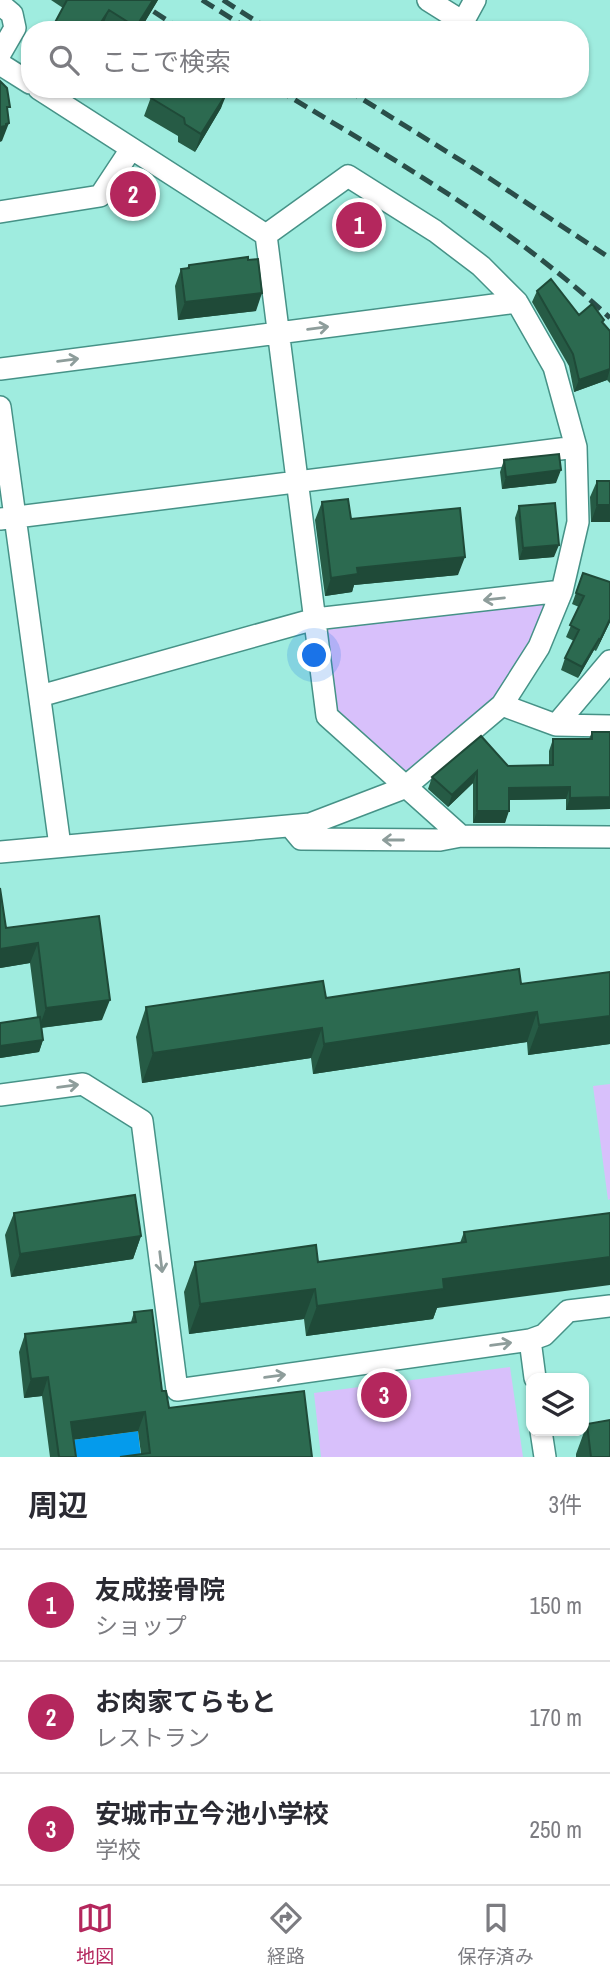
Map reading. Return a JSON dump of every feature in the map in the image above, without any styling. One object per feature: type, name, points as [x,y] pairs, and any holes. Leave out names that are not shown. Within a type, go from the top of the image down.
[{"type":"street","points":[[428,0],[461,21]]},
{"type":"street","points":[[464,21],[475,0]]},
{"type":"street","points":[[0,4],[12,15],[15,28],[0,54]]},
{"type":"street","points":[[0,64],[21,77]]},
{"type":"street","points":[[53,98],[266,235],[327,716],[404,788],[461,836]]},
{"type":"street","points":[[0,212],[100,196],[131,149]]},
{"type":"street","points":[[0,852],[310,824],[404,788],[502,705],[539,647],[562,591],[578,522],[576,447],[554,367],[517,302],[481,266],[435,231],[348,176],[266,235]]},
{"type":"street","points":[[0,369],[517,302]]},
{"type":"street","points":[[0,407],[8,518],[40,696],[60,846]]},
{"type":"street","points":[[8,518],[576,447]]},
{"type":"street","points":[[40,696],[315,619],[562,591]]},
{"type":"street","points":[[556,725],[610,661]]},
{"type":"street","points":[[502,705],[556,725],[610,726]]},
{"type":"street","points":[[291,827],[301,839],[610,837]]},
{"type":"street","points":[[0,1095],[83,1084],[142,1121],[177,1390],[530,1340],[544,1335],[568,1311],[610,1306]]},
{"type":"street","points":[[530,1340],[534,1373]]},
{"type":"street","points":[[542,1436],[545,1457]]},
{"type":"shaded area","points":[[541,598],[547,607],[525,654],[500,692],[477,716],[412,770],[402,770],[336,709],[325,630],[333,621]]},
{"type":"shaded area","points":[[610,1084],[610,1199],[608,1200],[593,1086]]},
{"type":"shaded area","points":[[510,1367],[523,1457],[321,1457],[314,1393]]},
{"type":"water","points":[[138,1431],[141,1457],[67,1457],[65,1441]]},
{"type":"building","points":[[67,0],[153,0],[140,21],[126,21],[109,10],[102,21],[56,21]]},
{"type":"building","points":[[0,81],[7,88],[10,107],[7,107],[9,123],[0,127]]},
{"type":"building","points":[[151,98],[224,98],[201,134],[185,124],[184,118]]},
{"type":"building","points":[[248,257],[248,260],[258,259],[262,293],[185,302],[181,269],[189,268],[189,265]]},
{"type":"building","points":[[551,279],[579,315],[592,304],[604,320],[602,322],[610,331],[610,369],[579,380],[573,354],[537,291]]},
{"type":"building","points":[[559,454],[561,470],[506,477],[504,460]]},
{"type":"building","points":[[597,481],[610,481],[610,505],[597,505]]},
{"type":"building","points":[[348,499],[351,519],[460,508],[465,557],[357,568],[358,574],[331,578],[322,502]]},
{"type":"building","points":[[555,503],[559,545],[523,548],[519,506]]},
{"type":"building","points":[[583,573],[610,582],[610,619],[582,667],[565,658],[579,630],[570,625],[584,596],[576,593]]},
{"type":"building","points":[[592,732],[610,732],[610,797],[570,798],[570,787],[509,788],[509,811],[477,811],[477,771],[452,795],[432,777],[481,736],[508,766],[553,765],[553,739],[592,739]]},
{"type":"building","points":[[0,888],[6,928],[99,916],[110,1000],[46,1008],[38,943],[0,949]]},
{"type":"building","points":[[519,969],[521,984],[610,972],[610,1016],[539,1025],[537,1012],[324,1044],[322,1028],[153,1053],[146,1007],[323,981],[326,998]]},
{"type":"building","points":[[40,1017],[43,1040],[0,1046],[0,1023]]},
{"type":"building","points":[[135,1195],[141,1236],[20,1254],[14,1213]]},
{"type":"building","points":[[610,1213],[610,1257],[443,1279],[444,1289],[317,1306],[315,1289],[200,1304],[195,1262],[316,1245],[318,1262],[466,1242],[464,1232]]},
{"type":"building","points":[[152,1310],[162,1391],[166,1391],[169,1408],[304,1391],[312,1457],[120,1457],[150,1453],[145,1412],[71,1422],[76,1457],[59,1457],[48,1377],[31,1379],[25,1334],[136,1322],[134,1312]]},
{"type":"building","points":[[610,1420],[610,1457],[591,1457],[589,1424]]},
{"type":"railway","points":[[136,0],[168,21]]},
{"type":"railway","points":[[202,0],[236,21]]},
{"type":"railway","points":[[223,0],[256,21]]},
{"type":"railway","points":[[292,98],[491,223],[572,284],[610,318]]},
{"type":"railway","points":[[360,98],[610,258]]},
{"type":"place","name":"お肉家てらもと","points":[[133,194]]},
{"type":"place","name":"友成接骨院","points":[[359,225]]},
{"type":"place","name":"安城市立今池小学校","points":[[384,1395]]}]
